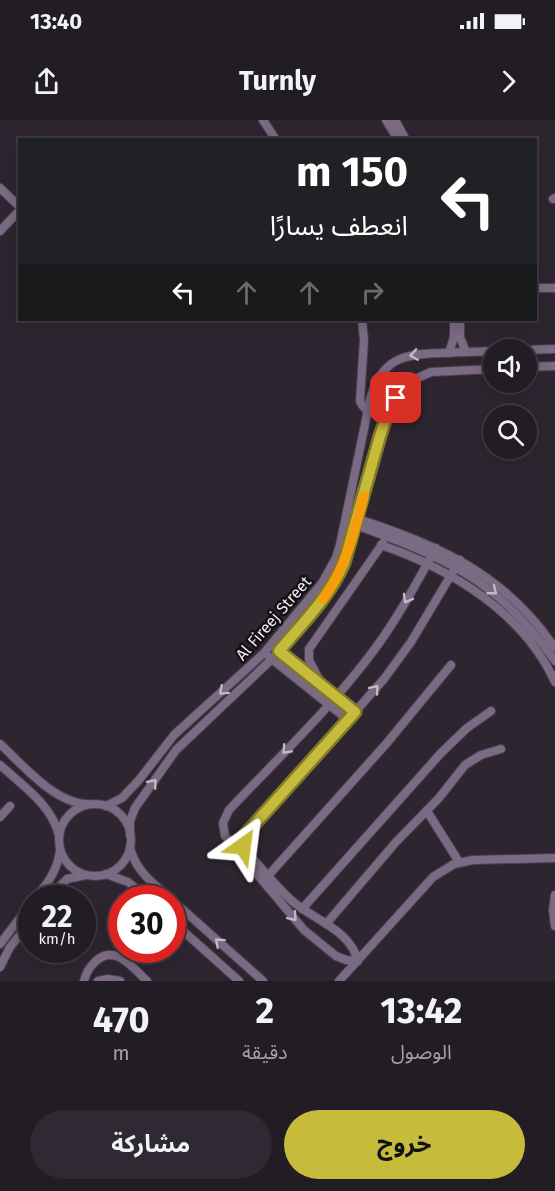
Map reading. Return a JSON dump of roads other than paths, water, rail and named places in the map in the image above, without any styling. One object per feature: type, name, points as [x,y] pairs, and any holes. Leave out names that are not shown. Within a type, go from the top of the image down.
[{"type":"street","points":[[263,120],[275,138]]},
{"type":"street","points":[[386,120],[397,138]]},
{"type":"street","points":[[395,120],[405,138]]},
{"type":"street","points":[[0,188],[18,206]]},
{"type":"street","points":[[0,231],[18,210]]},
{"type":"street","points":[[537,288],[555,288]]},
{"type":"street","points":[[362,321],[364,340],[361,404],[369,411],[386,418]]},
{"type":"street","points":[[449,353],[454,337],[454,321]]},
{"type":"street","points":[[460,321],[460,337],[466,352]]},
{"type":"street","points":[[537,350],[555,349]]},
{"type":"street","name":"Al Fireej Street","points":[[106,806],[122,798],[174,735],[264,653],[314,595],[329,571],[340,544],[378,378],[394,361],[417,354],[483,351]]},
{"type":"street","points":[[537,367],[555,366]]},
{"type":"street","name":"Al Fireej Street","points":[[130,834],[130,821],[135,808],[183,742],[272,659],[322,601],[338,576],[349,549],[386,418],[396,398],[403,389],[420,376],[442,370],[483,369]]},
{"type":"street","points":[[346,518],[390,533],[458,563],[532,623],[555,648]]},
{"type":"street","points":[[323,687],[309,660],[309,649],[390,533]]},
{"type":"street","points":[[381,545],[427,563],[482,596],[513,622],[538,653],[555,682]]},
{"type":"street","points":[[358,961],[351,945],[266,879],[225,836],[222,827],[224,818],[335,697],[386,634],[434,551]]},
{"type":"street","points":[[358,961],[341,959],[296,922],[244,848],[243,839],[355,712],[411,642],[458,563]]},
{"type":"street","points":[[532,623],[555,661]]},
{"type":"street","points":[[271,645],[355,712]]},
{"type":"street","points":[[264,653],[348,720]]},
{"type":"street","points":[[266,879],[386,744],[451,665]]},
{"type":"street","points":[[302,909],[441,753],[467,728],[491,711]]},
{"type":"street","points":[[174,735],[183,742]]},
{"type":"street","points":[[0,744],[58,795],[75,803],[106,806],[122,817],[130,834],[133,858],[143,874],[156,885]]},
{"type":"street","points":[[326,924],[465,765],[481,755],[501,749]]},
{"type":"street","points":[[156,758],[166,765]]},
{"type":"street","points":[[0,765],[50,812],[57,825],[61,849],[57,867],[46,885]]},
{"type":"street","points":[[60,838],[63,825],[70,814],[82,807],[95,804]]},
{"type":"street","points":[[0,817],[10,806]]},
{"type":"street","points":[[427,811],[459,862]]},
{"type":"street","points":[[106,874],[122,864],[130,848]]},
{"type":"street","points":[[61,849],[74,869],[89,875]]},
{"type":"street","points":[[339,981],[428,882],[440,872],[459,862],[473,860],[555,858]]},
{"type":"street","points":[[61,885],[67,879],[106,874],[132,885]]},
{"type":"street","points":[[555,895],[553,910],[555,926]]},
{"type":"street","points":[[186,912],[262,981]]},
{"type":"street","points":[[0,944],[18,920]]},
{"type":"street","points":[[186,934],[239,981]]},
{"type":"street","points":[[0,967],[18,937]]},
{"type":"street","points":[[84,981],[95,961],[110,954],[123,959],[147,981]]},
{"type":"street","points":[[98,981],[108,979],[120,981]]}]
